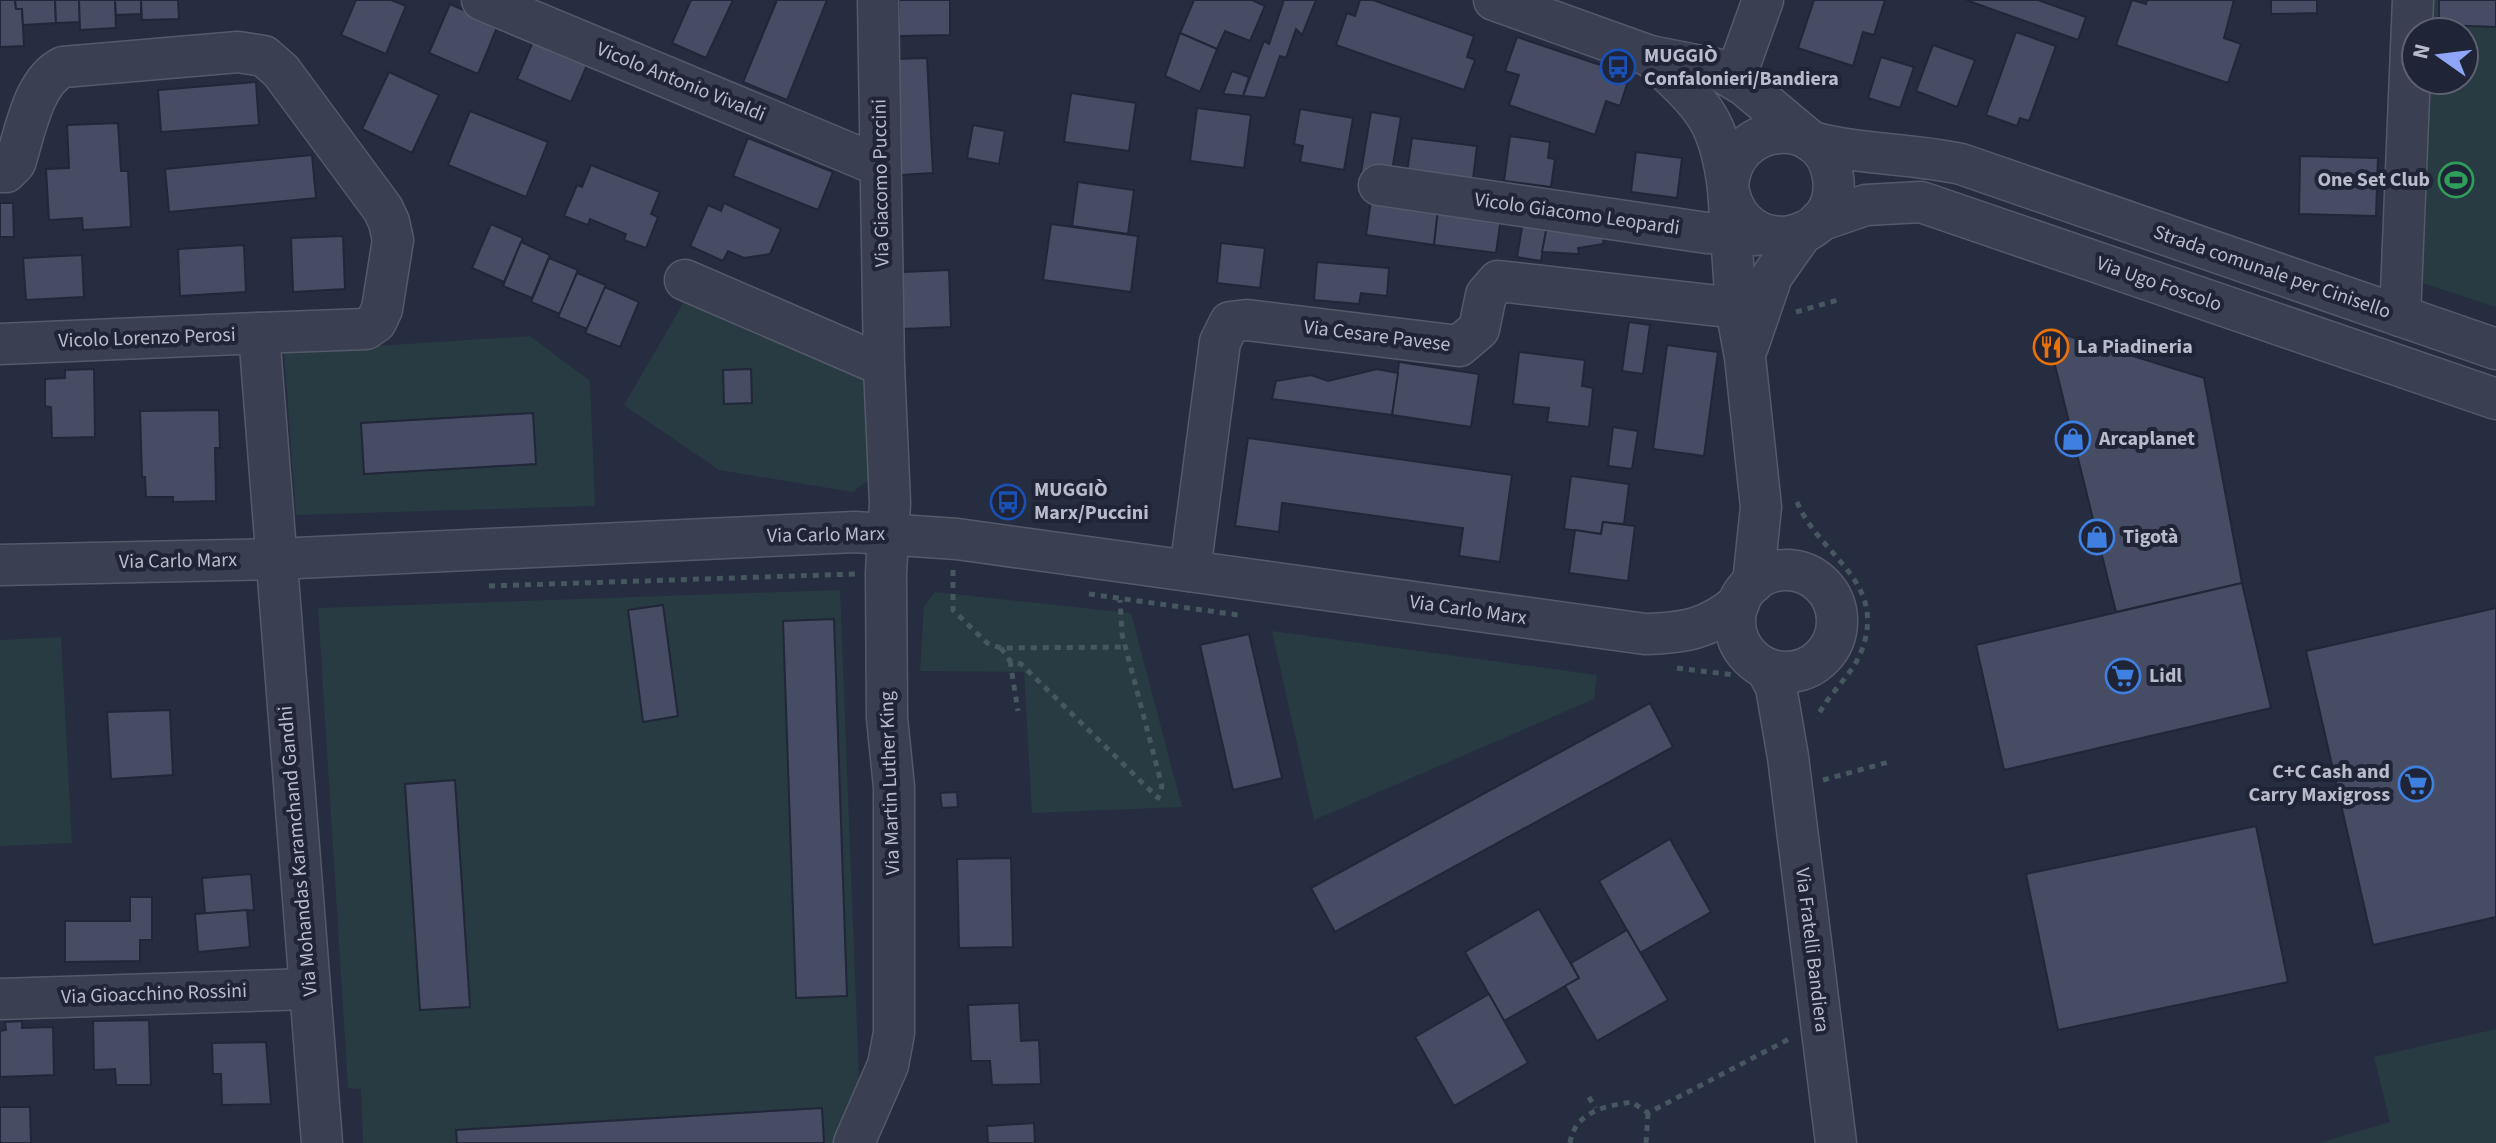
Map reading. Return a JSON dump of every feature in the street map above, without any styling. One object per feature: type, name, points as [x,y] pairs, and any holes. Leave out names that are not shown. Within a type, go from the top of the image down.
[{"type":"street","name":"Vicolo Antonio Vivaldi","points":[[482,0],[880,166]]},
{"type":"street","name":"Via Giacomo Puccini","points":[[878,0],[884,366],[890,503],[888,533]]},
{"type":"street","points":[[1494,0],[1650,56],[1703,64],[1735,78],[1810,140],[1826,157],[1833,178],[1832,197],[1799,230],[1746,224],[1735,209],[1729,190],[1735,159],[1756,138],[1784,132],[1810,140]]},
{"type":"street","points":[[1735,78],[1763,0]]},
{"type":"street","points":[[2400,316],[2413,0]]},
{"type":"street","points":[[0,172],[6,172],[15,163],[42,85],[51,72],[63,67],[238,52],[264,56],[281,71],[383,209],[393,240],[382,309],[376,322],[366,329],[259,333]]},
{"type":"street","name":"Via Fratelli Bandiera","points":[[1650,56],[1710,117],[1720,139],[1729,190],[1736,308],[1778,502],[1834,606],[1836,623],[1833,640],[1811,667],[1795,712],[1836,1143]]},
{"type":"street","name":"Strada comunale per Cinisello","points":[[1810,140],[1837,148],[1924,155],[2496,349]]},
{"type":"street","name":"Vicolo Giacomo Leopardi","points":[[1379,185],[1707,233],[1799,230]]},
{"type":"street","name":"Via Ugo Foscolo","points":[[1799,230],[1866,205],[1921,202],[2496,399]]},
{"type":"street","name":"Via Fratelli Bandiera","points":[[1745,357],[1761,299],[1799,230]]},
{"type":"street","points":[[685,280],[884,366]]},
{"type":"street","name":"Via Cesare Pavese","points":[[1190,571],[1220,342],[1230,322],[1247,320],[1459,346],[1479,329],[1486,295],[1498,281],[1736,308]]},
{"type":"street","name":"Vicolo Lorenzo Perosi","points":[[0,344],[259,333],[276,559]]},
{"type":"street","name":"Via Fratelli Bandiera","points":[[1778,502],[1735,627],[1740,645],[1754,669],[1776,687],[1801,769]]},
{"type":"street","name":"Via Carlo Marx","points":[[0,565],[276,559],[888,533],[957,539],[1645,634],[1681,645],[1727,651],[1754,669]]},
{"type":"street","name":"Via Martin Luther King","points":[[854,1143],[888,1065],[894,1033],[894,787],[887,660],[888,533]]},
{"type":"street","name":"Via Mohandas Karamchand Gandhi","points":[[276,559],[322,1143]]},
{"type":"street","points":[[1746,593],[1767,573],[1785,570],[1802,572],[1818,581]]},
{"type":"street","name":"Via Carlo Marx","points":[[1645,634],[1703,628],[1746,593]]},
{"type":"street","points":[[1754,669],[1794,673],[1811,667]]},
{"type":"street","name":"Via Gioacchino Rossini","points":[[0,999],[309,989]]},
{"type":"path","points":[[1787,320],[1805,307],[1838,300]]},
{"type":"path","points":[[1778,502],[1819,537],[1850,572],[1862,591],[1867,616],[1858,657],[1824,702],[1816,722]]},
{"type":"path","points":[[954,566],[953,610],[987,643],[1001,648],[1126,647]]},
{"type":"path","points":[[1010,661],[1021,664],[1158,798],[1162,786],[1126,647],[1120,601]]},
{"type":"path","points":[[1001,648],[1010,661],[1018,711]]},
{"type":"path","points":[[1670,668],[1731,674],[1754,669]]},
{"type":"path","points":[[1801,769],[1838,778],[1889,762]]},
{"type":"path","points":[[1648,1113],[1790,1039]]},
{"type":"path","points":[[1589,1097],[1595,1108]]},
{"type":"path","points":[[1570,1143],[1572,1133],[1595,1108],[1632,1102],[1648,1113]]},
{"type":"path","points":[[1646,1143],[1648,1113]]},
{"type":"shaded area","name":"One Set Club","points":[[2421,0],[2496,0],[2496,307],[2413,280],[2419,96],[2480,96],[2480,16],[2420,16]]},
{"type":"shaded area","points":[[688,295],[867,377],[871,478],[853,492],[719,470],[624,405]]},
{"type":"shaded area","points":[[530,336],[590,381],[595,506],[296,515],[284,352]]},
{"type":"shaded area","points":[[840,590],[859,1079],[856,1143],[363,1143],[361,1089],[348,1088],[318,608]]},
{"type":"shaded area","points":[[935,592],[1131,613],[1182,807],[1032,813],[1024,672],[920,671],[924,606]]},
{"type":"shaded area","points":[[1272,631],[1597,675],[1594,699],[1314,820]]},
{"type":"shaded area","points":[[61,637],[72,843],[0,846],[0,640]]},
{"type":"shaded area","points":[[2496,1029],[2496,1143],[2319,1143],[2390,1122],[2374,1057]]},
{"type":"building","points":[[0,0],[15,0],[16,9],[22,9],[24,46],[0,47]]},
{"type":"building","points":[[15,0],[55,0],[56,23],[23,25],[22,9],[16,9]]},
{"type":"building","points":[[55,0],[79,0],[80,22],[56,23]]},
{"type":"building","points":[[79,0],[115,0],[116,28],[80,30]]},
{"type":"building","points":[[115,0],[141,0],[141,14],[116,15]]},
{"type":"building","points":[[141,0],[178,0],[179,19],[142,20]]},
{"type":"building","points":[[356,0],[391,0],[406,6],[386,54],[341,35]]},
{"type":"building","points":[[691,0],[733,0],[706,58],[672,43]]},
{"type":"building","points":[[777,0],[827,0],[787,100],[743,82]]},
{"type":"building","points":[[899,0],[950,0],[950,35],[899,36]]},
{"type":"building","points":[[1194,0],[1252,0],[1265,6],[1250,41],[1225,31],[1217,49],[1180,33]]},
{"type":"building","points":[[1284,0],[1316,0],[1302,35],[1296,29],[1286,58],[1280,56],[1265,98],[1243,96],[1264,41],[1269,44]]},
{"type":"building","points":[[1360,0],[1373,0],[1474,36],[1467,57],[1475,60],[1464,90],[1336,45],[1347,13],[1355,16]]},
{"type":"building","points":[[1814,0],[1885,0],[1874,35],[1863,32],[1853,66],[1798,48]]},
{"type":"building","points":[[1966,0],[2038,0],[2086,17],[2078,40]]},
{"type":"building","points":[[2132,0],[2146,4],[2147,0],[2234,0],[2224,38],[2241,44],[2228,83],[2116,45]]},
{"type":"building","points":[[2271,0],[2317,0],[2317,13],[2271,14]]},
{"type":"building","points":[[2439,0],[2496,0],[2496,27],[2480,26],[2480,16],[2439,16]]},
{"type":"building","points":[[450,4],[498,25],[478,74],[429,53]]},
{"type":"building","points":[[2016,32],[2056,46],[2029,121],[2020,118],[2017,126],[1986,115]]},
{"type":"building","points":[[1180,33],[1217,49],[1200,92],[1165,76]]},
{"type":"building","points":[[1517,37],[1630,75],[1620,106],[1606,101],[1595,135],[1509,105],[1519,75],[1505,71]]},
{"type":"building","points":[[534,39],[588,63],[571,102],[517,79]]},
{"type":"building","points":[[1933,45],[1975,60],[1957,107],[1916,91]]},
{"type":"building","points":[[1881,57],[1914,67],[1900,108],[1868,98]]},
{"type":"building","points":[[927,58],[933,173],[900,175],[894,59]]},
{"type":"building","points":[[1232,71],[1249,77],[1243,96],[1223,94]]},
{"type":"building","points":[[389,72],[439,95],[412,153],[362,129]]},
{"type":"building","points":[[256,82],[259,125],[161,132],[158,90]]},
{"type":"building","points":[[1071,93],[1136,103],[1129,151],[1064,142]]},
{"type":"building","points":[[1197,108],[1251,115],[1244,168],[1190,161]]},
{"type":"building","points":[[1300,109],[1353,118],[1344,170],[1300,162],[1303,146],[1294,144]]},
{"type":"building","points":[[470,111],[548,142],[526,197],[448,165]]},
{"type":"building","points":[[1371,112],[1401,117],[1391,177],[1361,172]]},
{"type":"building","points":[[118,123],[121,171],[128,171],[131,227],[83,230],[82,218],[49,220],[46,169],[69,168],[67,125]]},
{"type":"building","points":[[973,125],[1005,131],[999,164],[967,158]]},
{"type":"building","points":[[1510,136],[1550,142],[1548,158],[1555,159],[1551,187],[1504,181]]},
{"type":"building","points":[[748,138],[833,172],[818,210],[733,176]]},
{"type":"building","points":[[1412,138],[1477,146],[1472,187],[1406,179]]},
{"type":"building","points":[[1636,152],[1682,158],[1677,198],[1631,192]]},
{"type":"building","points":[[312,155],[316,198],[169,212],[165,169]]},
{"type":"building","points":[[2300,156],[2378,158],[2376,216],[2299,214]]},
{"type":"building","points":[[591,165],[660,192],[651,214],[658,217],[646,248],[624,240],[626,234],[590,219],[588,225],[564,216],[577,185],[582,187]]},
{"type":"building","points":[[1078,182],[1134,190],[1128,234],[1072,226]]},
{"type":"building","points":[[1371,200],[1438,210],[1434,245],[1366,235]]},
{"type":"building","points":[[0,203],[13,203],[14,237],[0,237]]},
{"type":"building","points":[[724,203],[781,229],[770,254],[744,258],[728,251],[723,261],[690,246],[708,205],[721,211]]},
{"type":"building","points":[[1438,210],[1501,218],[1496,253],[1434,245]]},
{"type":"building","points":[[1524,216],[1548,220],[1541,261],[1517,257]]},
{"type":"building","points":[[1548,220],[1605,229],[1603,244],[1578,248],[1579,254],[1542,252]]},
{"type":"building","points":[[491,224],[523,238],[504,282],[472,268]]},
{"type":"building","points":[[1051,224],[1138,236],[1131,292],[1043,280]]},
{"type":"building","points":[[343,236],[345,289],[293,292],[291,238]]},
{"type":"building","points":[[521,242],[550,255],[532,298],[503,286]]},
{"type":"building","points":[[1221,243],[1265,248],[1260,288],[1217,283]]},
{"type":"building","points":[[244,245],[246,292],[180,296],[178,249]]},
{"type":"building","points":[[82,255],[84,297],[26,300],[23,258]]},
{"type":"building","points":[[549,258],[578,270],[560,314],[531,302]]},
{"type":"building","points":[[1317,262],[1389,268],[1387,296],[1361,293],[1359,304],[1314,300]]},
{"type":"building","points":[[949,270],[951,327],[903,329],[902,272]]},
{"type":"building","points":[[577,273],[606,285],[587,329],[558,317]]},
{"type":"building","points":[[605,287],[639,302],[620,347],[585,333]]},
{"type":"building","points":[[1629,322],[1650,325],[1643,374],[1622,371]]},
{"type":"building","points":[[2046,329],[2204,378],[2242,583],[2116,612]]},
{"type":"building","points":[[1667,345],[1718,352],[1704,456],[1653,449]]},
{"type":"building","points":[[1519,352],[1585,360],[1582,386],[1593,388],[1589,427],[1547,422],[1549,408],[1513,404]]},
{"type":"building","points":[[1399,362],[1479,374],[1471,427],[1392,415]]},
{"type":"building","points":[[94,369],[95,437],[52,438],[51,407],[45,406],[45,379],[65,378],[65,370]]},
{"type":"building","points":[[751,369],[752,403],[724,404],[723,370]]},
{"type":"building","points":[[1377,369],[1398,373],[1392,415],[1272,399],[1276,381],[1311,375],[1328,381]]},
{"type":"building","points":[[219,410],[220,448],[215,448],[216,501],[173,502],[173,497],[146,497],[145,477],[142,477],[140,411]]},
{"type":"building","points":[[533,413],[536,464],[364,474],[361,423]]},
{"type":"building","points":[[1613,427],[1638,431],[1632,469],[1608,466]]},
{"type":"building","points":[[1248,438],[1512,475],[1500,562],[1459,556],[1463,528],[1282,503],[1279,532],[1235,526]]},
{"type":"building","points":[[1571,476],[1629,484],[1624,524],[1603,522],[1601,534],[1564,529]]},
{"type":"building","points":[[1603,522],[1635,526],[1628,581],[1569,573],[1575,530],[1601,534]]},
{"type":"building","name":"Lidl","points":[[2242,583],[2271,708],[2004,770],[1976,645]]},
{"type":"building","points":[[663,605],[678,716],[643,722],[628,610]]},
{"type":"building","name":"C+C Cash and Carry Maxigross","points":[[2496,608],[2496,917],[2373,945],[2306,651]]},
{"type":"building","points":[[834,619],[847,996],[796,998],[783,621]]},
{"type":"building","points":[[1249,634],[1282,778],[1233,790],[1200,645]]},
{"type":"building","points":[[1650,703],[1673,747],[1335,932],[1311,888]]},
{"type":"building","points":[[170,710],[173,775],[111,779],[107,712]]},
{"type":"building","points":[[455,780],[470,1007],[420,1010],[405,784]]},
{"type":"building","points":[[957,792],[958,807],[942,808],[940,793]]},
{"type":"building","points":[[2256,826],[2288,982],[2058,1030],[2026,874]]},
{"type":"building","points":[[1670,839],[1711,912],[1640,953],[1599,881]]},
{"type":"building","points":[[1011,858],[1013,947],[959,948],[957,859]]},
{"type":"building","points":[[251,874],[254,910],[205,914],[202,878]]},
{"type":"building","points":[[130,897],[152,897],[152,940],[140,940],[140,961],[65,962],[65,921],[130,921]]},
{"type":"building","points":[[1539,909],[1579,978],[1504,1021],[1465,952]]},
{"type":"building","points":[[247,910],[250,947],[198,952],[195,914]]},
{"type":"building","points":[[1627,930],[1668,1000],[1597,1041],[1565,986],[1579,978],[1571,963]]},
{"type":"building","points":[[1489,994],[1528,1063],[1454,1106],[1415,1037]]},
{"type":"building","points":[[1019,1003],[1021,1041],[1039,1040],[1041,1084],[992,1085],[990,1061],[971,1061],[968,1005]]},
{"type":"building","points":[[149,1020],[151,1085],[116,1085],[115,1069],[94,1070],[93,1021]]},
{"type":"building","points":[[22,1021],[22,1028],[53,1027],[54,1075],[0,1077],[0,1031],[6,1030],[5,1022]]},
{"type":"building","points":[[266,1042],[271,1104],[222,1105],[221,1074],[213,1074],[212,1043]]},
{"type":"building","points":[[0,1107],[30,1107],[31,1143],[0,1143]]},
{"type":"building","points":[[822,1108],[824,1143],[457,1143],[456,1130]]},
{"type":"building","points":[[1034,1123],[1035,1143],[988,1143],[987,1126]]},
{"type":"place","name":"MUGGIÒ Confalonieri/Bandiera","points":[[1618,67]]},
{"type":"place","name":"One Set Club","points":[[2456,180]]},
{"type":"place","name":"La Piadineria","points":[[2051,347]]},
{"type":"place","name":"Arcaplanet","points":[[2073,439]]},
{"type":"place","name":"MUGGIÒ Marx/Puccini","points":[[1008,502]]},
{"type":"place","name":"Tigotà","points":[[2097,537]]},
{"type":"place","name":"Lidl","points":[[2123,676]]},
{"type":"place","name":"C+C Cash and Carry Maxigross","points":[[2416,784]]}]
